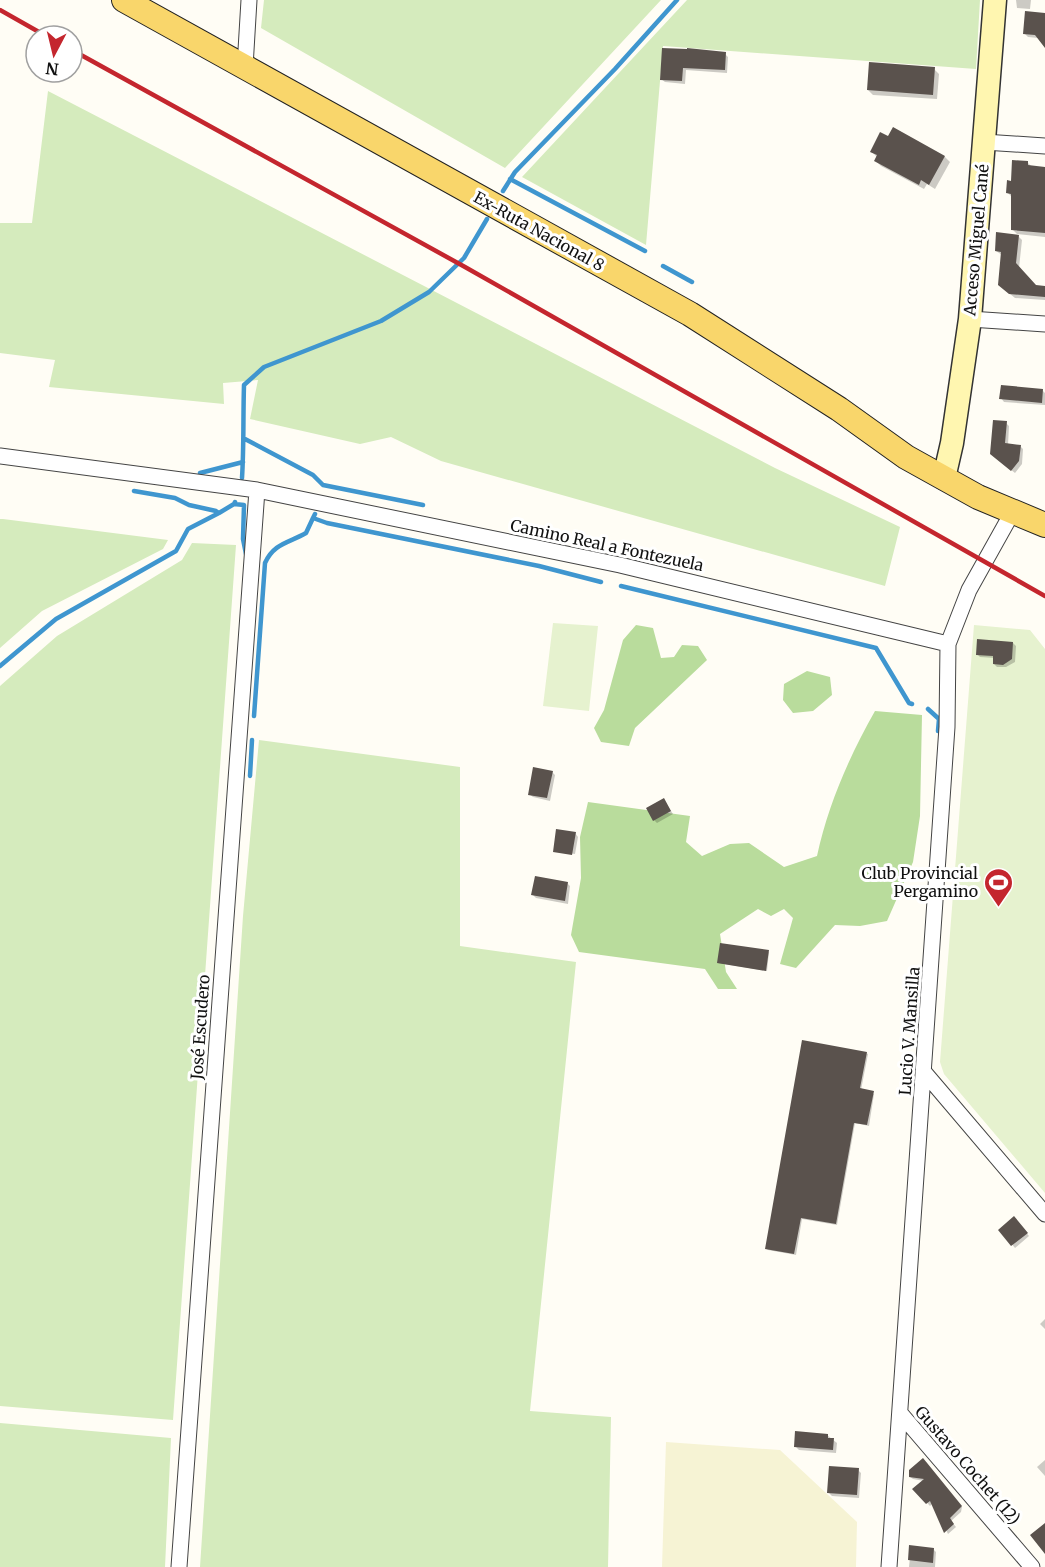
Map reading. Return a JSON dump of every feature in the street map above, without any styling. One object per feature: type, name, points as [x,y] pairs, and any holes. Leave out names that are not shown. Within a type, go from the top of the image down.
[{"type":"main road","name":"Ex-Ruta Nacional 8","points":[[124,0],[690,314],[839,409],[906,457],[1012,513],[1045,525]]},
{"type":"main road","name":"Acceso Miguel Cané","points":[[944,478],[952,443],[970,319],[995,0]]},
{"type":"street","points":[[245,67],[249,0]]},
{"type":"street","points":[[984,142],[1045,146]]},
{"type":"street","points":[[970,319],[1045,324]]},
{"type":"street","name":"Camino Real a Fontezuela","points":[[0,456],[257,490],[620,565],[948,644]]},
{"type":"street","name":"José Escudero","points":[[179,1567],[257,490]]},
{"type":"street","name":"Lucio V. Mansilla","points":[[889,1567],[947,727],[948,644],[969,590],[1012,513]]},
{"type":"street","points":[[924,1072],[1045,1214]]},
{"type":"street","name":"Gustavo Cochet (12)","points":[[900,1413],[1032,1567]]},
{"type":"shaded area","points":[[666,1442],[780,1450],[857,1522],[856,1567],[662,1567]]},
{"type":"green space","points":[[264,0],[661,0],[505,168],[261,28]]},
{"type":"green space","points":[[687,0],[980,0],[976,69],[663,46],[646,245],[522,177]]},
{"type":"green space","points":[[48,91],[775,468],[900,527],[885,586],[441,461],[391,437],[360,444],[250,419],[258,380],[223,383],[224,404],[49,387],[55,360],[0,353],[0,223],[32,223]]},
{"type":"green space","points":[[0,519],[168,540],[163,549],[42,611],[0,648]]},
{"type":"green space","points":[[192,543],[236,545],[173,1420],[0,1406],[0,686],[57,636],[182,560]]},
{"type":"green space","points":[[553,623],[598,626],[589,711],[543,706]]},
{"type":"green space","points":[[636,625],[653,628],[661,658],[674,657],[682,645],[698,646],[707,660],[635,728],[629,746],[601,742],[594,728],[604,710],[623,640]]},
{"type":"green space","name":"Club Provincial Pergamino","points":[[974,625],[1030,630],[1045,649],[1045,1193],[944,1074],[940,1062]]},
{"type":"green space","points":[[807,671],[830,677],[832,695],[813,711],[793,713],[783,700],[784,684]]},
{"type":"green space","points":[[875,711],[922,715],[920,816],[913,862],[887,921],[860,926],[835,925],[796,968],[780,964],[793,918],[784,909],[771,916],[758,909],[720,934],[726,972],[737,989],[718,989],[705,969],[579,952],[571,935],[581,878],[580,837],[588,802],[690,816],[686,842],[702,856],[730,844],[749,843],[784,867],[817,856],[840,782]]},
{"type":"green space","points":[[259,740],[460,767],[460,946],[576,962],[530,1411],[611,1417],[608,1567],[200,1567],[243,916]]},
{"type":"green space","points":[[0,1423],[171,1438],[165,1567],[0,1567]]},
{"type":"building","points":[[1025,11],[1045,13],[1045,48],[1035,35],[1023,34]]},
{"type":"building","points":[[662,48],[726,52],[725,70],[683,68],[682,81],[660,80]]},
{"type":"building","points":[[869,62],[935,67],[933,95],[867,90]]},
{"type":"building","points":[[893,127],[945,156],[929,185],[921,180],[919,185],[874,161],[877,155],[870,152],[880,132],[888,136]]},
{"type":"building","points":[[1012,160],[1028,161],[1028,165],[1045,167],[1045,233],[1011,230],[1011,194],[1006,193],[1007,180],[1011,181]]},
{"type":"building","points":[[996,232],[1019,235],[1016,263],[1036,285],[1045,286],[1045,297],[1009,294],[998,285],[1001,252],[995,251]]},
{"type":"building","points":[[1001,385],[1043,389],[1042,403],[999,399]]},
{"type":"building","points":[[993,420],[1007,421],[1005,443],[1021,445],[1019,461],[1011,471],[990,454]]},
{"type":"building","points":[[977,639],[1013,642],[1012,659],[1003,665],[993,664],[993,656],[976,655]]},
{"type":"building","points":[[533,767],[553,771],[547,798],[528,795]]},
{"type":"building","points":[[664,798],[671,811],[653,821],[646,808]]},
{"type":"building","points":[[556,829],[576,832],[572,855],[553,852]]},
{"type":"building","points":[[535,876],[568,882],[565,901],[531,895]]},
{"type":"building","points":[[720,943],[769,950],[766,971],[717,963]]},
{"type":"building","points":[[802,1040],[867,1052],[860,1088],[874,1091],[867,1125],[854,1123],[836,1224],[801,1218],[794,1254],[765,1249]]},
{"type":"building","points":[[1014,1216],[1028,1233],[1011,1246],[998,1230]]},
{"type":"building","points":[[795,1431],[828,1434],[828,1438],[834,1438],[833,1450],[794,1447]]},
{"type":"building","points":[[923,1458],[962,1506],[950,1518],[954,1524],[944,1533],[930,1501],[926,1504],[912,1489],[924,1479],[909,1477],[909,1470]]},
{"type":"building","points":[[829,1466],[859,1468],[857,1495],[827,1493]]},
{"type":"building","points":[[1045,1523],[1045,1554],[1030,1535]]},
{"type":"building","points":[[909,1545],[934,1548],[933,1563],[908,1560]]},
{"type":"waterway","points":[[503,191],[515,172],[615,69],[677,0]]},
{"type":"waterway","points":[[510,179],[645,251]]},
{"type":"waterway","points":[[242,478],[244,385],[264,367],[381,321],[429,292],[464,258],[487,219]]},
{"type":"waterway","points":[[663,266],[692,282]]},
{"type":"waterway","points":[[245,439],[313,475],[323,485],[423,505]]},
{"type":"waterway","points":[[200,473],[243,462]]},
{"type":"waterway","points":[[134,491],[175,498],[189,505],[219,513]]},
{"type":"waterway","points":[[0,666],[56,619],[176,551],[188,529],[235,502]]},
{"type":"waterway","points":[[234,504],[244,505],[243,539],[246,554]]},
{"type":"waterway","points":[[315,514],[313,518],[327,523],[539,566],[601,582]]},
{"type":"waterway","points":[[254,716],[265,563],[277,547],[306,533],[313,518]]},
{"type":"waterway","points":[[621,586],[876,648],[909,703],[912,704]]},
{"type":"waterway","points":[[928,709],[939,719],[938,731]]},
{"type":"waterway","points":[[250,776],[252,740]]},
{"type":"railway","points":[[0,10],[25,24]]},
{"type":"railway","points":[[84,57],[465,267],[1045,596]]},
{"type":"place","name":"Club Provincial Pergamino","points":[[999,908]]}]
